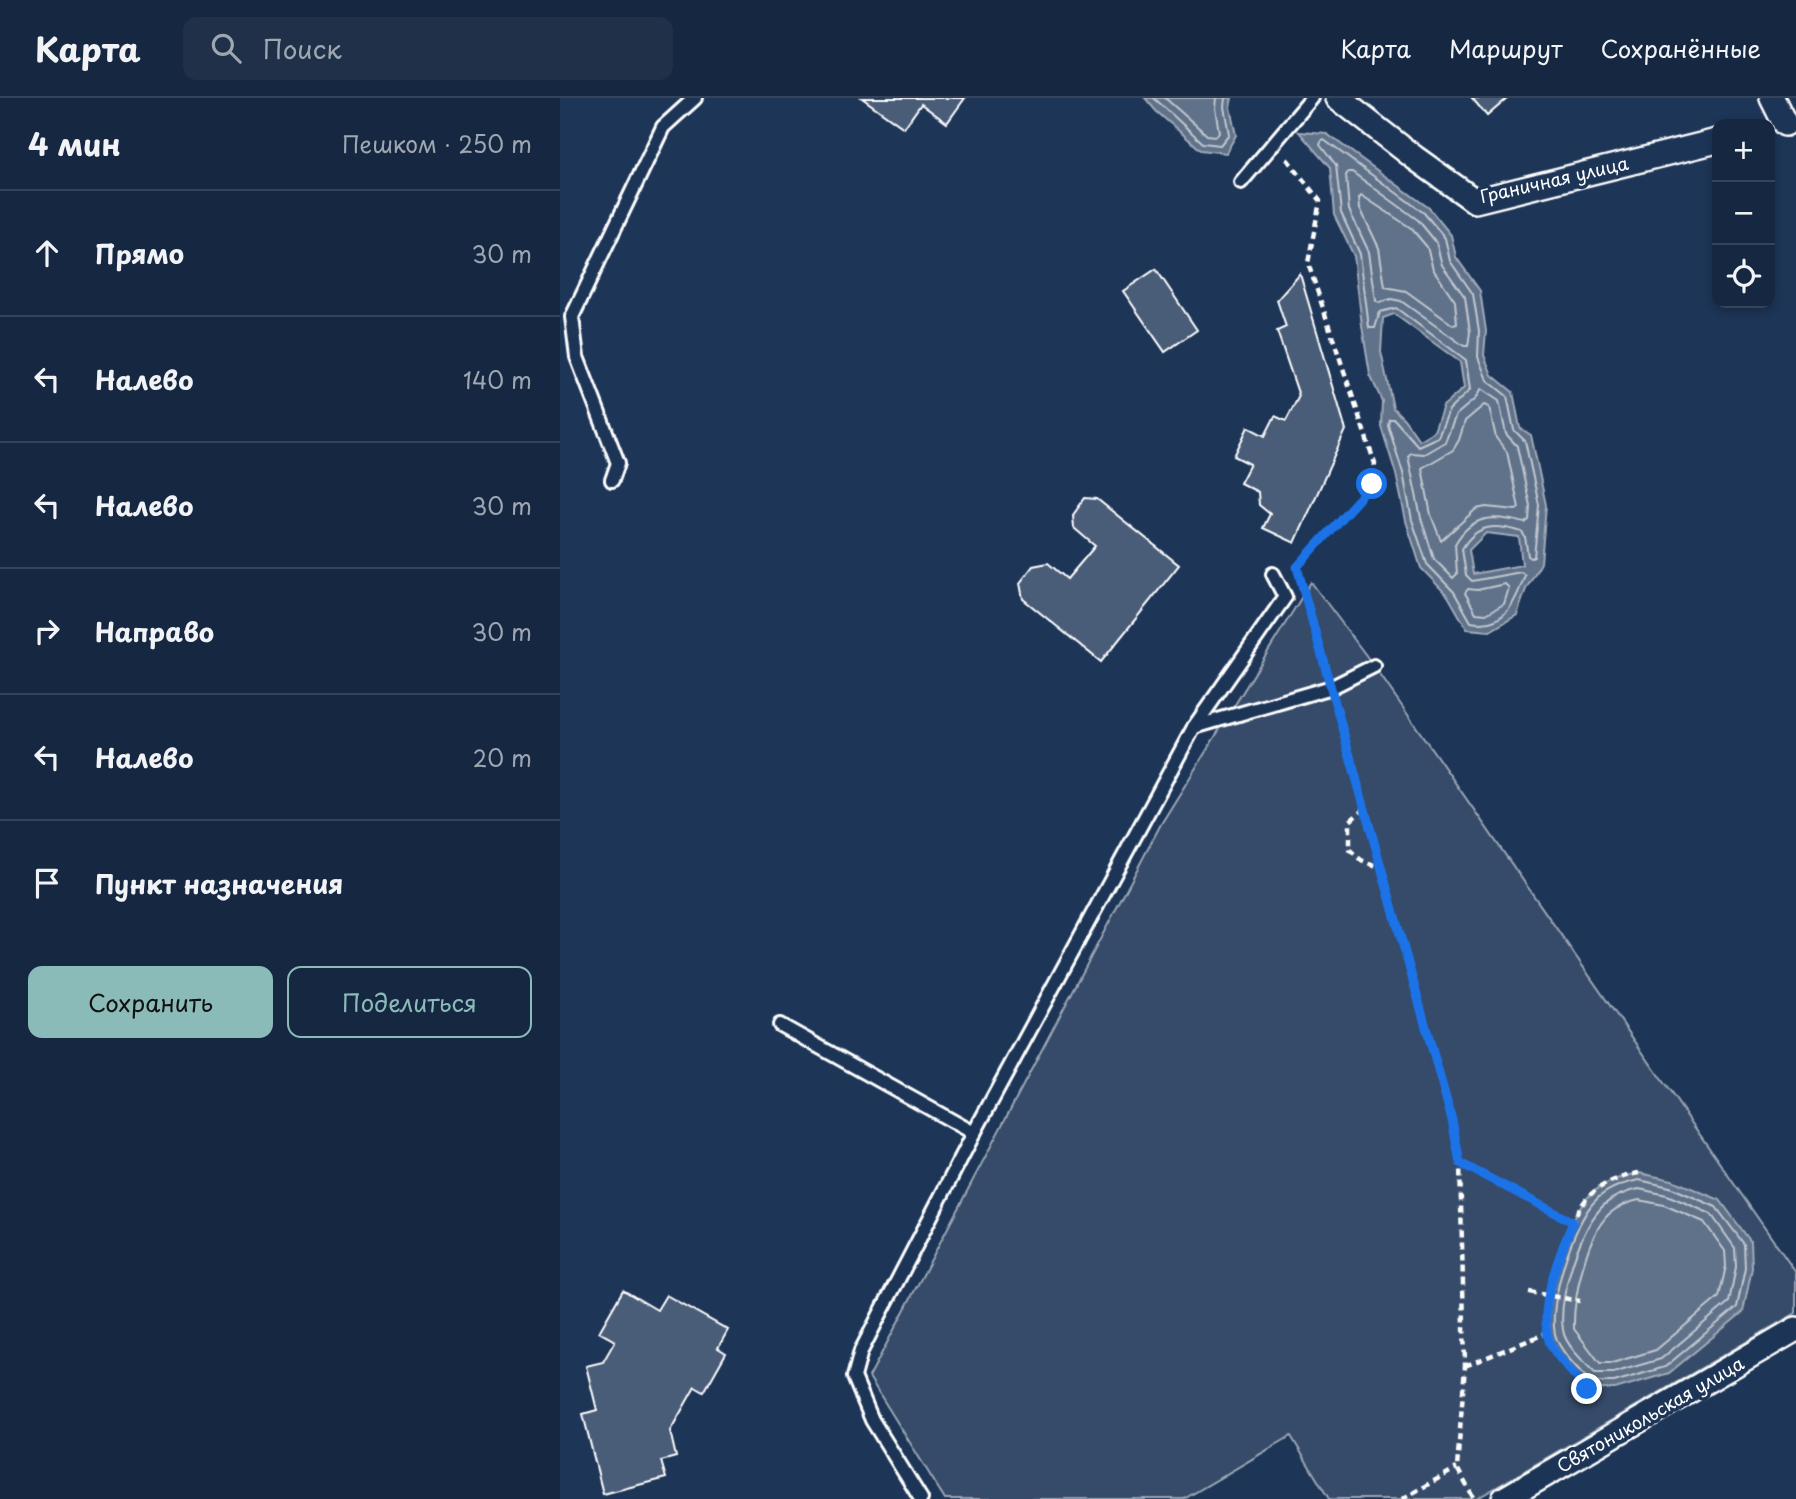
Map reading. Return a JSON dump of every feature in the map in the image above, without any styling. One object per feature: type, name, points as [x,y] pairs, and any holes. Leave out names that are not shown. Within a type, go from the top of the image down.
[{"type":"street","name":"Граничная улица","points":[[1338,98],[1475,201],[1712,142]]},
{"type":"street","points":[[1772,98],[1783,125]]},
{"type":"street","name":"Святоникольская улица","points":[[1504,1499],[1796,1329]]},
{"type":"lane","points":[[612,480],[618,463],[577,357],[572,317],[663,127],[695,98]]},
{"type":"lane","points":[[1241,182],[1312,98]]},
{"type":"lane","points":[[921,1499],[872,1420],[854,1377],[861,1351],[974,1133],[1194,727],[1285,597],[1273,574]]},
{"type":"lane","points":[[1194,727],[1332,687],[1374,666]]},
{"type":"lane","points":[[780,1025],[974,1133]]},
{"type":"path","points":[[1274,142],[1320,201],[1308,263],[1375,464],[1372,484],[1297,567],[1300,578]]},
{"type":"path","points":[[1303,590],[1452,1120],[1460,1163],[1465,1366],[1457,1468],[1474,1499]]},
{"type":"path","points":[[1365,808],[1350,821],[1350,850],[1361,860],[1382,869]]},
{"type":"path","points":[[1460,1163],[1573,1222]]},
{"type":"path","points":[[1587,1389],[1552,1348],[1547,1333],[1549,1297],[1561,1249],[1573,1222],[1590,1196],[1619,1177],[1639,1173]]},
{"type":"path","points":[[1529,1292],[1580,1301]]},
{"type":"path","points":[[1465,1366],[1547,1333]]},
{"type":"path","points":[[1402,1499],[1457,1468]]},
{"type":"shaded area","points":[[1311,582],[1374,666],[1796,1273],[1796,1313],[1476,1499],[1329,1499],[1291,1436],[1184,1499],[945,1499],[869,1377],[1161,824]]},
{"type":"water","points":[[1145,98],[1232,98],[1230,107],[1236,135],[1226,153],[1201,150]]},
{"type":"water","points":[[1299,132],[1327,134],[1429,208],[1451,235],[1456,257],[1480,291],[1486,331],[1484,355],[1492,375],[1513,392],[1520,428],[1531,435],[1546,505],[1541,563],[1526,589],[1517,615],[1490,631],[1467,629],[1448,596],[1421,568],[1381,426],[1382,401],[1370,375],[1354,256],[1334,215],[1330,168]],"holes":[[[1394,314],[1460,362],[1464,388],[1443,406],[1434,431],[1419,440],[1393,408],[1381,352],[1383,318]],[[1486,533],[1519,537],[1522,565],[1473,574],[1469,550]]]},
{"type":"water","points":[[1639,1173],[1672,1180],[1720,1200],[1751,1242],[1752,1268],[1743,1312],[1669,1373],[1615,1389],[1587,1389],[1560,1358],[1549,1337],[1548,1305],[1557,1263],[1572,1222],[1590,1195],[1619,1178]]},
{"type":"building","points":[[862,98],[965,98],[947,123],[921,104],[904,128]]},
{"type":"building","points":[[1472,98],[1508,98],[1487,116]]},
{"type":"building","points":[[1156,269],[1197,330],[1165,352],[1123,291]]},
{"type":"building","points":[[1300,274],[1346,430],[1295,543],[1263,528],[1270,514],[1259,505],[1258,492],[1240,483],[1250,464],[1234,456],[1248,427],[1265,436],[1275,416],[1286,421],[1299,396],[1277,331],[1286,327],[1277,300]]},
{"type":"building","points":[[1085,498],[1097,499],[1179,565],[1101,662],[1023,599],[1020,583],[1033,566],[1048,563],[1067,579],[1095,546],[1074,528],[1073,515]]},
{"type":"building","points":[[623,1290],[657,1310],[666,1295],[728,1330],[718,1348],[726,1353],[704,1392],[695,1387],[670,1431],[676,1457],[661,1461],[666,1478],[603,1494],[583,1414],[597,1410],[586,1366],[603,1362],[615,1341],[599,1332]]},
{"type":"route","points":[[1372,484],[1297,567],[1452,1120],[1460,1163],[1573,1222],[1561,1249],[1552,1283],[1547,1333],[1552,1348],[1587,1389]]}]
